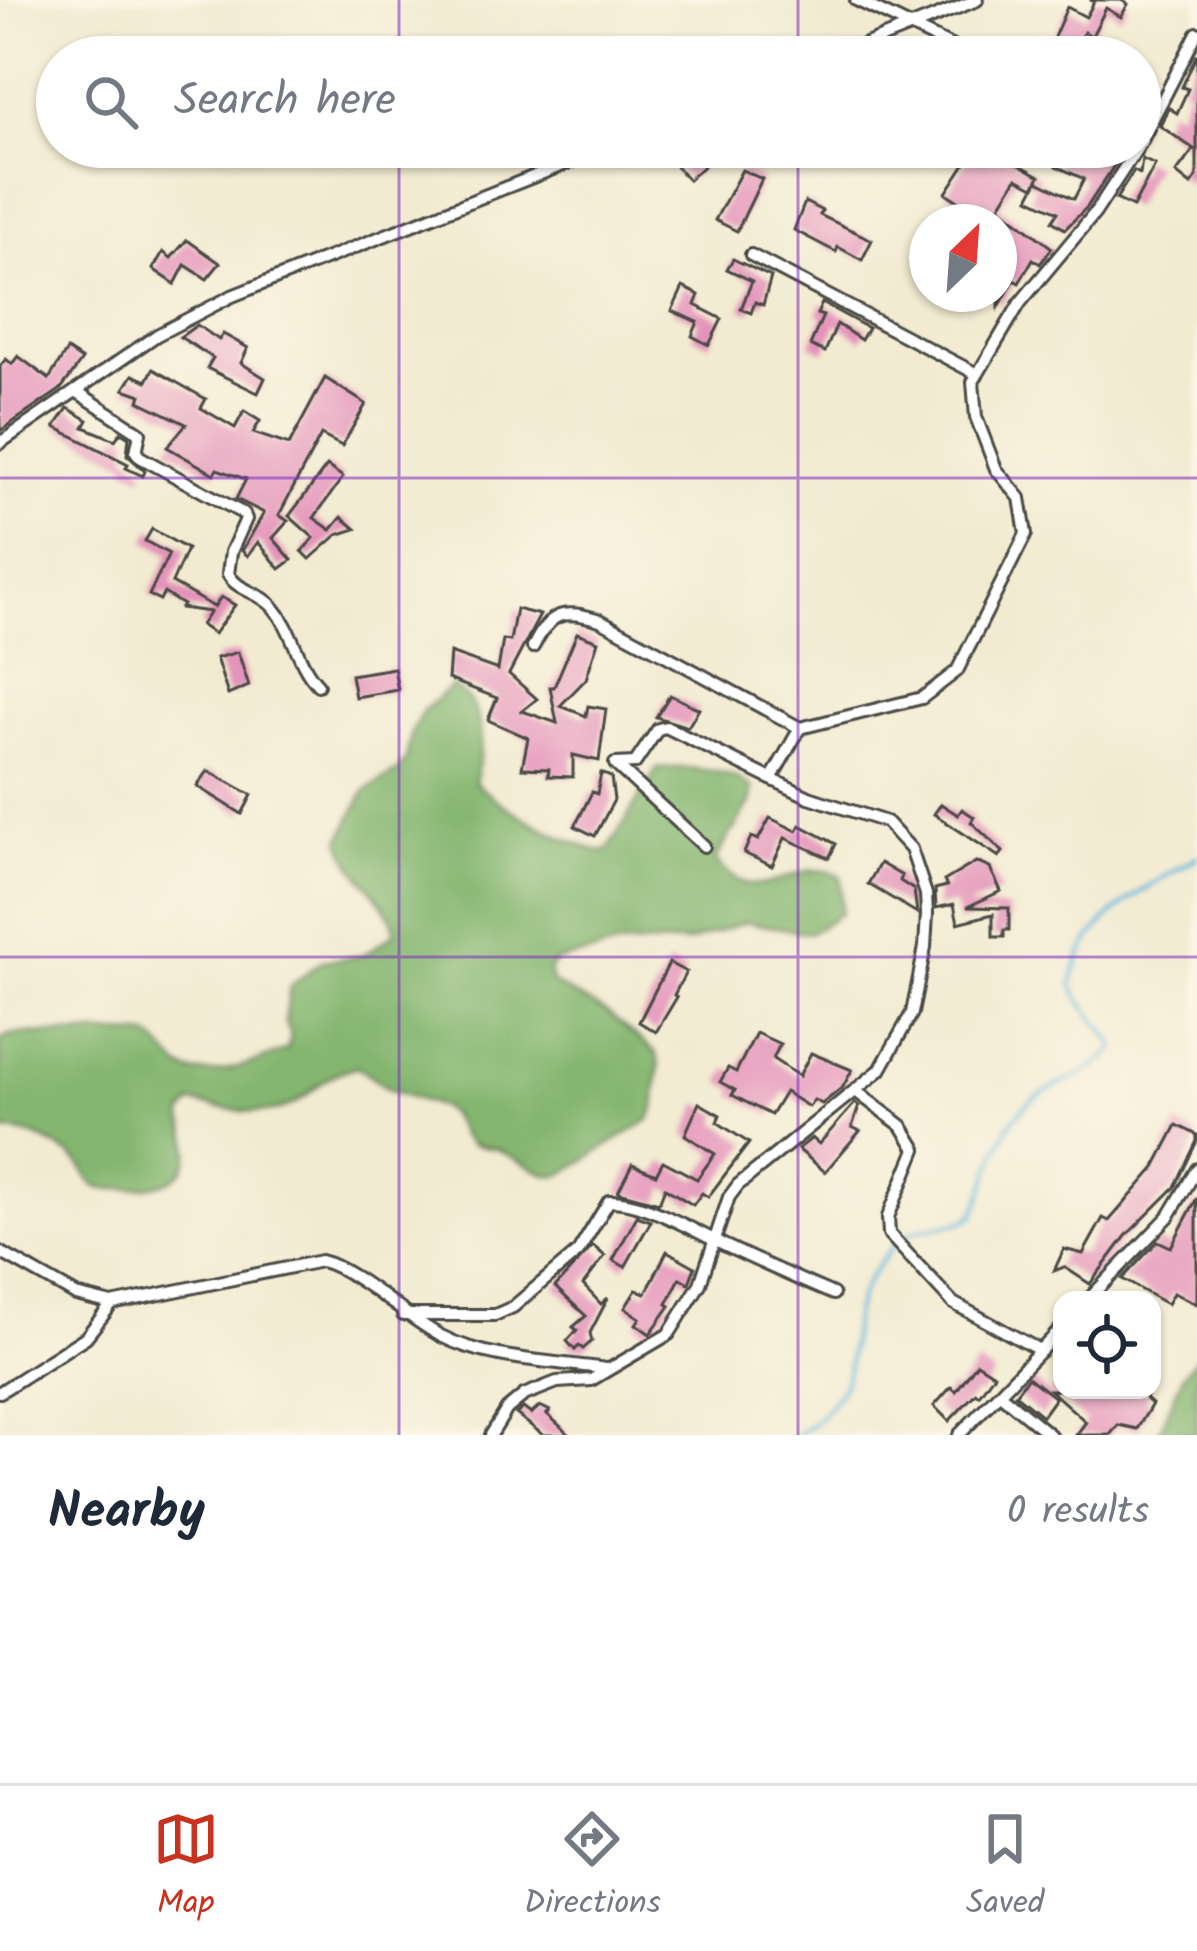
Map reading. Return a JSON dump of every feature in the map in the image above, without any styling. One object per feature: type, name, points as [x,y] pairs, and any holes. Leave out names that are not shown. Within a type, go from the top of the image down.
[{"type":"street","points":[[856,0],[932,36]]},
{"type":"street","points":[[887,36],[977,0]]},
{"type":"street","points":[[1161,103],[1197,33]]},
{"type":"street","points":[[0,443],[157,335],[232,296],[555,168]]},
{"type":"street","points":[[533,647],[556,616],[579,614],[600,620],[800,728],[922,698],[950,679],[1026,534],[1020,498],[996,470],[976,417],[973,382],[1019,303],[1095,213],[1125,168]]},
{"type":"street","points":[[751,255],[977,374]]},
{"type":"street","points":[[76,391],[140,433],[136,452],[140,457],[244,514],[228,574],[236,586],[262,595],[286,622],[296,652],[318,685]]},
{"type":"street","points":[[491,1435],[514,1402],[532,1390],[557,1382],[591,1380],[669,1334],[700,1284],[729,1197],[746,1175],[880,1070],[912,1012],[925,947],[926,894],[911,849],[886,822],[808,797],[666,727],[658,728],[635,764],[615,764],[704,846]]},
{"type":"street","points":[[771,779],[800,728]]},
{"type":"street","points":[[857,1092],[902,1126],[916,1149],[888,1217],[889,1234],[953,1303],[1041,1351]]},
{"type":"street","points":[[1097,1291],[1168,1216],[1197,1169]]},
{"type":"street","points":[[402,1315],[495,1315],[513,1307],[578,1252],[609,1201],[632,1203],[696,1228],[833,1294]]},
{"type":"street","points":[[0,1252],[76,1295],[112,1304],[321,1261],[343,1269],[402,1315],[447,1340],[479,1351],[607,1369]]},
{"type":"street","points":[[0,1392],[86,1337],[112,1304]]},
{"type":"street","points":[[959,1435],[1053,1338]]},
{"type":"street","points":[[1000,1394],[1050,1435]]},
{"type":"green space","points":[[452,686],[472,705],[480,729],[475,782],[518,814],[558,836],[607,851],[657,769],[720,773],[753,788],[750,803],[715,860],[732,877],[748,884],[808,871],[841,877],[841,913],[810,933],[745,922],[689,942],[621,946],[556,961],[549,970],[552,983],[607,1013],[656,1053],[659,1065],[655,1109],[649,1120],[561,1175],[547,1175],[497,1149],[472,1145],[439,1106],[390,1090],[357,1066],[274,1111],[192,1103],[183,1114],[189,1142],[185,1165],[172,1179],[154,1186],[98,1187],[62,1149],[31,1135],[0,1131],[0,1040],[10,1035],[148,1036],[182,1068],[205,1073],[250,1064],[288,1048],[291,1034],[285,1022],[290,986],[322,961],[362,956],[395,933],[387,910],[353,865],[341,839],[365,791],[399,770],[406,760],[411,734],[423,711]]},
{"type":"green space","points":[[1197,1357],[1197,1435],[1158,1435],[1183,1375]]},
{"type":"building","points":[[1090,0],[1128,4],[1121,17],[1106,8],[1092,36],[1084,32],[1082,36],[1054,36],[1067,7],[1086,17],[1094,2]]},
{"type":"building","points":[[1197,54],[1197,177],[1191,185],[1176,173],[1194,149],[1161,127],[1169,108],[1177,113],[1188,89],[1182,87]]},
{"type":"building","points":[[678,168],[701,168],[688,180]]},
{"type":"building","points":[[962,168],[1026,168],[1040,176],[1034,187],[1017,178],[1001,204],[962,204],[946,193]]},
{"type":"building","points":[[1060,168],[1112,168],[1087,207],[1065,229],[1052,221],[1058,212],[1029,198],[1038,181],[1074,199],[1084,179]]},
{"type":"building","points":[[1141,168],[1153,168],[1133,207],[1116,199],[1134,171],[1140,174]]},
{"type":"building","points":[[742,170],[762,179],[737,231],[715,220]]},
{"type":"building","points":[[805,202],[822,211],[820,215],[872,240],[862,260],[794,230]]},
{"type":"building","points":[[1017,221],[1052,248],[1040,264],[1033,259],[1019,283]]},
{"type":"building","points":[[187,240],[220,263],[207,279],[185,265],[175,284],[153,269],[163,252],[171,258]]},
{"type":"building","points":[[733,259],[771,277],[763,305],[755,302],[751,313],[741,309],[752,281],[727,269]]},
{"type":"building","points":[[683,287],[699,295],[695,305],[722,319],[709,345],[692,336],[698,322],[672,311]]},
{"type":"building","points":[[822,303],[868,328],[861,340],[837,324],[825,352],[810,345],[823,316],[817,314]]},
{"type":"building","points":[[197,325],[219,340],[223,334],[248,348],[241,363],[265,378],[258,393],[207,368],[213,358],[180,337]]},
{"type":"building","points":[[67,350],[82,360],[60,390],[0,431],[0,366],[6,359],[12,364],[18,356],[49,379]]},
{"type":"building","points":[[153,369],[206,399],[201,408],[235,428],[244,411],[260,421],[253,433],[289,445],[325,378],[366,404],[342,446],[321,435],[279,515],[288,521],[273,538],[292,560],[280,569],[258,542],[248,556],[242,551],[264,513],[236,499],[246,479],[217,469],[214,474],[167,447],[186,424],[124,389],[133,375],[147,381]]},
{"type":"building","points":[[68,408],[88,420],[84,427],[115,440],[121,432],[129,437],[127,455],[145,471],[143,476],[55,427]]},
{"type":"building","points":[[327,466],[343,477],[314,518],[331,530],[342,517],[356,529],[337,535],[310,559],[302,551],[314,538],[289,516]]},
{"type":"building","points":[[152,529],[187,549],[172,583],[214,607],[221,597],[235,605],[214,634],[201,625],[210,612],[181,608],[164,593],[160,600],[149,595],[169,554],[145,541]]},
{"type":"building","points":[[516,609],[540,615],[509,674],[537,699],[522,711],[557,723],[550,687],[577,633],[598,641],[586,679],[560,706],[586,716],[588,706],[606,709],[599,761],[573,755],[573,777],[548,776],[549,769],[522,768],[528,738],[488,720],[497,698],[448,679],[450,653],[498,670],[503,640],[510,641]]},
{"type":"building","points":[[238,652],[249,686],[228,695],[216,658]]},
{"type":"building","points":[[394,668],[398,690],[355,697],[351,675]]},
{"type":"building","points":[[670,695],[699,709],[688,727],[656,717]]},
{"type":"building","points":[[208,771],[252,795],[242,814],[197,786]]},
{"type":"building","points":[[601,773],[611,777],[614,800],[595,836],[575,826],[592,792],[597,794]]},
{"type":"building","points":[[941,804],[958,815],[962,809],[974,817],[971,822],[1003,852],[999,857],[934,814]]},
{"type":"building","points":[[770,818],[797,831],[800,825],[836,844],[829,858],[785,838],[772,866],[744,853],[751,837],[758,840]]},
{"type":"building","points":[[976,862],[990,868],[1001,891],[967,907],[1009,908],[1009,930],[1004,930],[1004,937],[993,937],[993,914],[958,923],[954,904],[936,908],[935,889],[947,886],[944,881]]},
{"type":"building","points":[[880,863],[914,890],[917,913],[868,884]]},
{"type":"building","points":[[669,963],[686,972],[656,1032],[639,1022]]},
{"type":"building","points":[[756,1033],[780,1044],[773,1059],[799,1076],[811,1053],[852,1070],[843,1087],[822,1104],[814,1100],[809,1107],[785,1092],[771,1115],[732,1095],[735,1090],[720,1082],[728,1068],[736,1072]]},
{"type":"building","points":[[699,1103],[720,1115],[717,1122],[749,1143],[708,1197],[702,1193],[693,1205],[665,1188],[659,1203],[618,1192],[632,1164],[656,1174],[663,1161],[697,1179],[715,1154],[685,1135]]},
{"type":"building","points":[[855,1103],[859,1106],[852,1127],[860,1131],[825,1172],[798,1149],[812,1138],[819,1144]]},
{"type":"building","points":[[1177,1125],[1197,1135],[1197,1141],[1175,1187],[1126,1236],[1090,1284],[1064,1267],[1054,1271],[1064,1249],[1083,1254],[1103,1218],[1109,1221],[1154,1169]]},
{"type":"building","points":[[1197,1198],[1197,1304],[1173,1293],[1167,1304],[1161,1301],[1161,1291],[1144,1291],[1122,1279],[1158,1241],[1171,1247]]},
{"type":"building","points":[[637,1216],[651,1221],[625,1267],[613,1260]]},
{"type":"building","points":[[593,1246],[605,1256],[583,1285],[601,1304],[608,1298],[590,1333],[592,1341],[575,1350],[567,1341],[577,1330],[573,1327],[586,1316],[555,1287]]},
{"type":"building","points":[[667,1251],[695,1267],[689,1283],[680,1278],[670,1306],[650,1334],[636,1324],[640,1318],[625,1308],[636,1290],[646,1293]]},
{"type":"building","points":[[977,1363],[994,1374],[979,1395],[949,1421],[934,1406],[951,1387],[956,1391]]},
{"type":"building","points":[[1028,1377],[1054,1399],[1042,1416],[1015,1394]]},
{"type":"building","points":[[1060,1399],[1146,1399],[1152,1404],[1137,1429],[1118,1425],[1110,1435],[1076,1435],[1086,1422]]},
{"type":"building","points":[[540,1406],[570,1435],[543,1435],[516,1414],[523,1408],[531,1414]]},
{"type":"waterway","points":[[796,1435],[821,1416],[841,1389],[858,1303],[889,1251],[912,1233],[974,1215],[1001,1141],[1017,1115],[1038,1096],[1095,1066],[1115,1047],[1072,985],[1088,941],[1137,894],[1197,857]]}]
